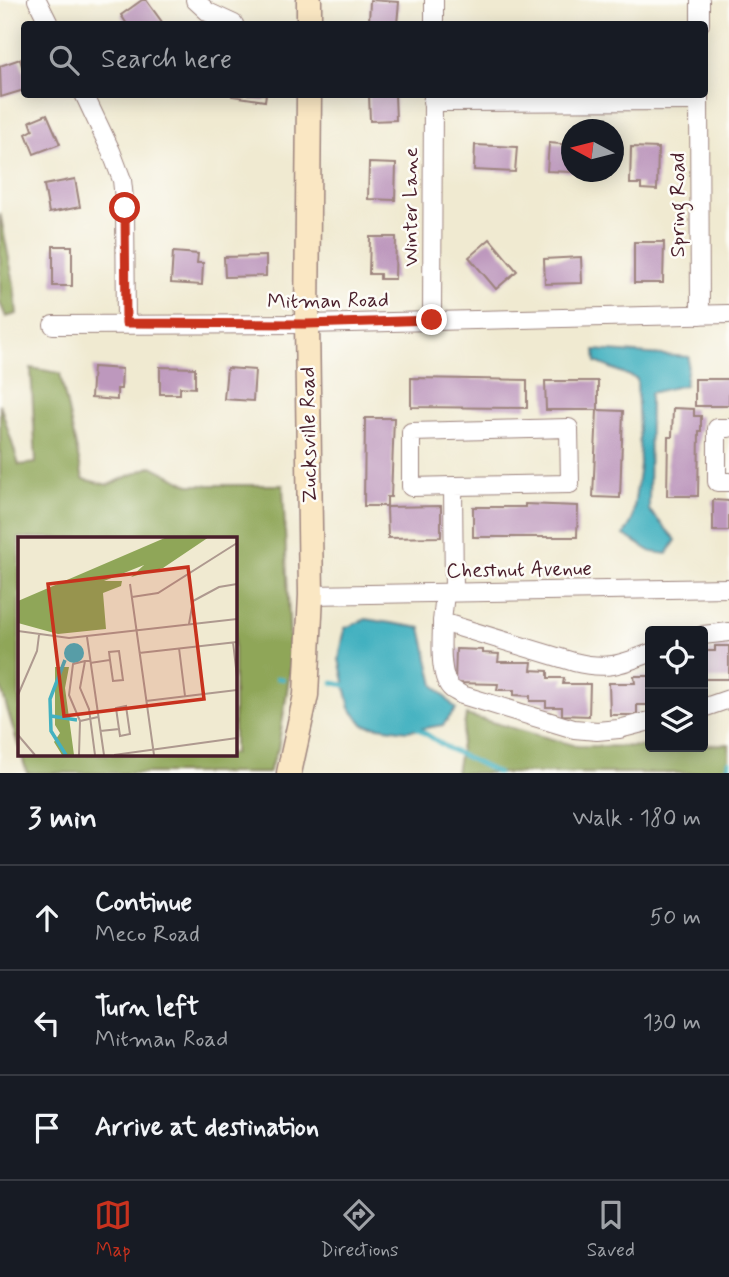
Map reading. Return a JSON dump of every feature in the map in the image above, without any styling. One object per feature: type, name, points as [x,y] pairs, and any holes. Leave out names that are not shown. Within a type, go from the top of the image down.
[{"type":"street","points":[[37,0],[48,21]]},
{"type":"street","points":[[195,0],[208,12],[228,21]]},
{"type":"street","points":[[309,0],[309,21]]},
{"type":"street","points":[[434,0],[434,21]]},
{"type":"street","points":[[700,21],[701,0]]},
{"type":"street","points":[[86,98],[122,180],[125,208],[126,323]]},
{"type":"street","name":"Zucksville Road","points":[[289,773],[306,695],[311,595],[307,324],[309,98]]},
{"type":"street","points":[[433,98],[699,98]]},
{"type":"street","name":"Winter Lane","points":[[432,320],[433,98]]},
{"type":"street","name":"Spring Road","points":[[699,98],[700,315]]},
{"type":"street","name":"Mitman Road","points":[[53,325],[307,324],[729,314]]},
{"type":"street","points":[[569,428],[570,484],[453,486],[411,487],[411,432],[569,428]]},
{"type":"street","points":[[729,428],[717,428],[717,482],[729,482]]},
{"type":"street","points":[[453,486],[450,593],[442,622],[441,654],[444,676],[450,688],[462,695],[574,729],[619,729],[645,722]]},
{"type":"street","name":"Chestnut Avenue","points":[[311,595],[729,587]]},
{"type":"street","points":[[442,622],[587,666],[615,666],[645,655]]},
{"type":"street","points":[[708,634],[729,632]]},
{"type":"street","points":[[708,706],[729,699]]},
{"type":"green space","points":[[0,213],[17,314],[6,317],[0,303]]},
{"type":"green space","points":[[31,368],[60,373],[83,479],[108,485],[152,466],[189,485],[283,485],[291,666],[278,749],[268,773],[27,773],[21,755],[236,755],[236,537],[18,537],[18,745],[0,685],[0,404],[19,465],[36,463]]},
{"type":"green space","points":[[466,715],[577,746],[645,747],[645,752],[708,752],[708,745],[729,744],[729,773],[456,773]]},
{"type":"water","points":[[595,350],[689,357],[685,385],[650,393],[649,510],[676,540],[667,554],[652,552],[624,535],[632,521],[640,465],[637,379],[596,362]]},
{"type":"water","points":[[366,619],[421,628],[434,685],[456,709],[443,725],[407,731],[364,725],[350,708],[339,659],[345,628]]},
{"type":"building","points":[[146,0],[161,21],[125,21],[121,15]]},
{"type":"building","points":[[370,0],[399,2],[397,21],[369,21]]},
{"type":"building","points":[[20,59],[21,91],[1,97],[0,66]]},
{"type":"building","points":[[369,98],[395,98],[396,120],[370,121]]},
{"type":"building","points":[[47,114],[60,144],[34,154],[26,134],[33,130],[30,121]]},
{"type":"building","points":[[549,143],[561,144],[561,172],[547,171]]},
{"type":"building","points":[[475,145],[517,147],[515,172],[474,170]]},
{"type":"building","points":[[631,147],[658,148],[657,190],[641,189],[641,184],[630,184]]},
{"type":"building","points":[[369,163],[396,164],[395,200],[368,199]]},
{"type":"building","points":[[75,179],[80,207],[49,213],[44,185]]},
{"type":"building","points":[[370,237],[396,237],[395,279],[380,279],[380,274],[369,274]]},
{"type":"building","points":[[490,239],[517,271],[496,289],[469,257]]},
{"type":"building","points":[[634,242],[664,242],[663,283],[634,283]]},
{"type":"building","points":[[53,246],[72,246],[72,286],[53,286]]},
{"type":"building","points":[[173,252],[198,254],[197,263],[203,263],[202,285],[171,283]]},
{"type":"building","points":[[266,256],[266,276],[225,277],[224,257]]},
{"type":"building","points":[[581,257],[582,283],[545,284],[544,259]]},
{"type":"building","points":[[93,367],[122,369],[121,389],[117,389],[117,400],[91,398]]},
{"type":"building","points":[[160,367],[195,368],[195,388],[180,387],[180,394],[160,394]]},
{"type":"building","points":[[227,368],[255,370],[253,401],[224,399]]},
{"type":"building","points":[[411,378],[527,380],[527,408],[411,407]]},
{"type":"building","points":[[695,379],[729,379],[729,405],[695,406]]},
{"type":"building","points":[[545,381],[598,381],[598,410],[546,410]]},
{"type":"building","points":[[673,408],[694,409],[694,416],[701,416],[698,496],[667,496],[668,437],[672,437]]},
{"type":"building","points":[[597,410],[623,411],[620,498],[593,497]]},
{"type":"building","points":[[365,418],[394,418],[391,497],[387,497],[387,506],[364,506]]},
{"type":"building","points":[[713,500],[729,501],[729,531],[713,531]]},
{"type":"building","points":[[525,504],[578,506],[577,537],[473,537],[473,507],[525,507]]},
{"type":"building","points":[[441,506],[441,537],[388,538],[387,507]]},
{"type":"building","points":[[715,646],[729,646],[729,679],[708,679],[708,651],[715,651]]},
{"type":"building","points":[[456,649],[483,650],[483,653],[499,654],[498,662],[532,662],[531,670],[548,671],[548,678],[564,678],[563,684],[590,684],[589,716],[562,715],[562,707],[546,707],[546,701],[530,701],[530,696],[514,695],[514,690],[497,690],[498,684],[455,683]]},
{"type":"building","points":[[634,676],[645,676],[645,705],[637,705],[637,715],[610,715],[609,683],[635,683]]},
{"type":"waterway","points":[[277,678],[283,679]]},
{"type":"waterway","points":[[333,683],[349,687]]},
{"type":"waterway","points":[[417,728],[449,749],[498,773]]},
{"type":"waterway","points":[[727,773],[729,762]]},
{"type":"route","points":[[125,208],[126,323],[307,324],[432,320]]}]
